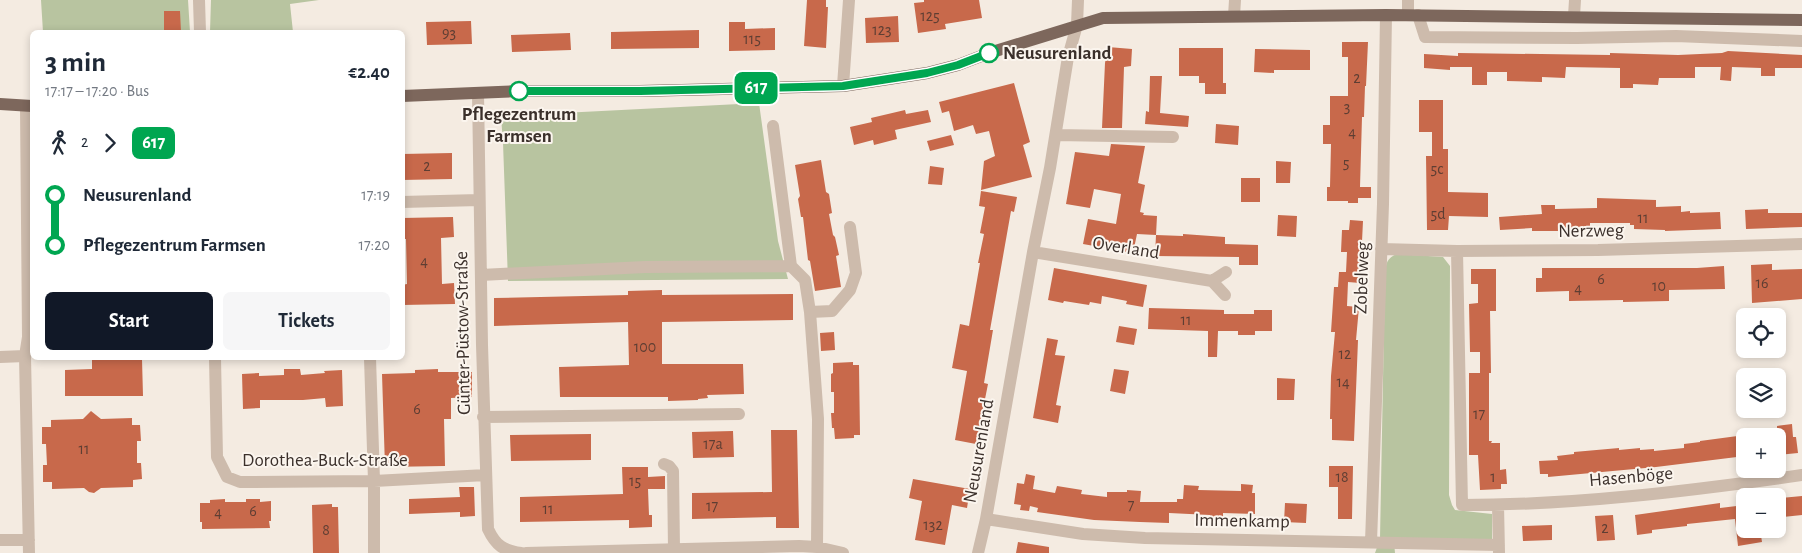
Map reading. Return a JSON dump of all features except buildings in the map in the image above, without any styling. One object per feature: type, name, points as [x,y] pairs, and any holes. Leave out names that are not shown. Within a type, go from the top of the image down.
[{"type":"main road","points":[[405,96],[843,86],[927,73],[958,65],[989,53],[1103,18],[1413,15],[1802,20]]},
{"type":"main road","points":[[0,104],[29,106]]},
{"type":"street","points":[[199,0],[200,30]]},
{"type":"street","points":[[843,86],[849,0]]},
{"type":"street","name":"Neusurenland","points":[[978,553],[986,519],[1033,252],[1056,135],[1068,57],[1076,25],[1078,0]]},
{"type":"street","points":[[1234,16],[1235,0]]},
{"type":"street","points":[[1408,0],[1413,15],[1425,37],[1558,38],[1676,36],[1802,41]]},
{"type":"street","points":[[1574,16],[1575,0]]},
{"type":"street","name":"Zobelweg","points":[[1371,542],[1381,249],[1386,15]]},
{"type":"street","name":"Günter-Püstow-Straße","points":[[478,93],[488,529],[493,539],[505,552],[521,553]]},
{"type":"street","points":[[28,553],[25,356],[28,337],[29,106]]},
{"type":"street","points":[[772,126],[792,266],[805,280],[810,312],[818,419],[817,547]]},
{"type":"street","points":[[1056,135],[1173,138]]},
{"type":"street","points":[[405,202],[479,200]]},
{"type":"street","points":[[810,312],[832,311],[850,290],[856,273],[850,228]]},
{"type":"street","name":"Nerzweg","points":[[1381,249],[1457,251],[1628,249],[1802,244]]},
{"type":"street","name":"Hasenböge","points":[[1457,251],[1462,505],[1498,505],[1630,497],[1802,475]]},
{"type":"street","name":"Overland","points":[[1033,252],[1212,281]]},
{"type":"street","points":[[481,275],[619,268],[792,266]]},
{"type":"street","points":[[1225,295],[1212,281],[1226,272]]},
{"type":"street","points":[[0,357],[25,356]]},
{"type":"street","name":"Dorothea-Buck-Straße","points":[[215,360],[217,457],[227,477],[240,482],[374,481],[486,475]]},
{"type":"street","points":[[370,360],[374,553]]},
{"type":"street","points":[[484,416],[739,414]]},
{"type":"street","points":[[664,464],[673,471],[674,548]]},
{"type":"street","points":[[1498,505],[1499,549]]},
{"type":"street","name":"Immenkamp","points":[[986,519],[1083,534],[1145,538],[1371,542],[1499,549]]},
{"type":"street","points":[[0,540],[28,540]]},
{"type":"street","points":[[21,553],[28,540]]},
{"type":"street","points":[[526,553],[799,546],[817,547],[843,553]]},
{"type":"green space","points":[[41,0],[188,0],[190,30],[43,30]]},
{"type":"green space","points":[[211,0],[319,0],[290,4],[293,30],[210,30]]},
{"type":"green space","points":[[759,103],[778,241],[788,279],[508,281],[501,116]]},
{"type":"green space","points":[[1397,254],[1443,257],[1450,266],[1449,495],[1455,510],[1492,514],[1492,540],[1394,542],[1395,553],[1375,553],[1380,539],[1385,273],[1388,261]]},
{"type":"bus line","name":"617","points":[[519,91],[640,91],[843,86],[927,73],[958,65],[989,53]]},
{"type":"place","name":"Neusurenland","points":[[989,53]]},
{"type":"place","name":"Pflegezentrum Farmsen","points":[[519,91]]}]
